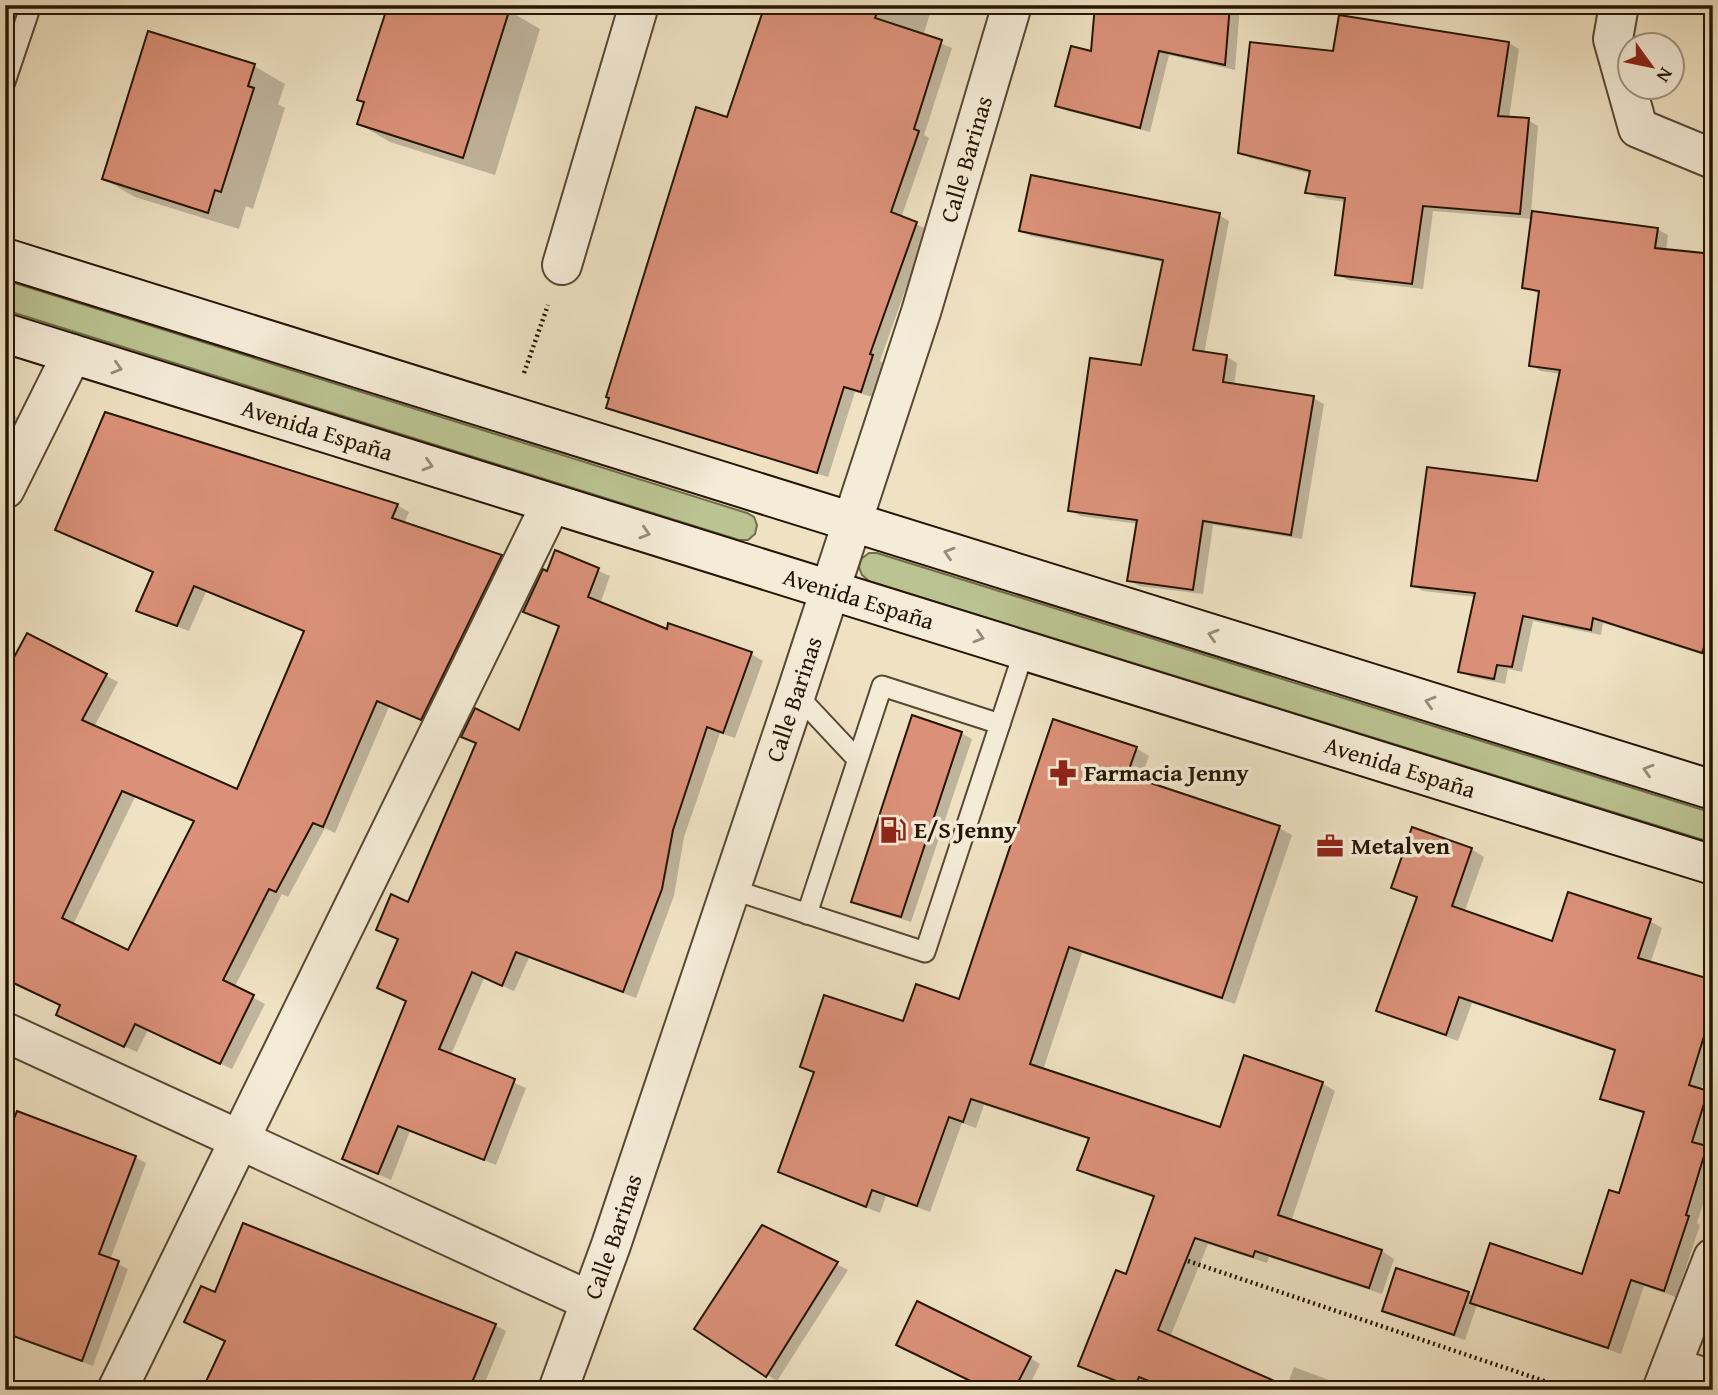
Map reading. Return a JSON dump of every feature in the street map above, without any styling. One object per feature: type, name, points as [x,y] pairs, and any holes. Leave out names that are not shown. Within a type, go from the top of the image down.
[{"type":"street","points":[[562,265],[639,5]]},
{"type":"street","name":"Calle Barinas","points":[[558,1390],[830,591],[921,312],[1012,5]]},
{"type":"street","points":[[1619,5],[1613,39],[1639,128],[1713,159]]},
{"type":"street","points":[[5,258],[1713,790]]},
{"type":"street","name":"Avenida España","points":[[5,333],[1713,865]]},
{"type":"street","points":[[5,489],[72,354]]},
{"type":"street","points":[[117,1390],[551,504]]},
{"type":"street","points":[[5,1032],[590,1301]]},
{"type":"street","points":[[1713,1258],[1666,1378],[1713,1380]]},
{"type":"lane","points":[[5,82],[31,5]]},
{"type":"lane","points":[[731,888],[925,952],[1024,651]]},
{"type":"lane","points":[[807,914],[882,686],[1000,724]]},
{"type":"lane","points":[[796,694],[857,759]]},
{"type":"path","points":[[508,415],[562,265]]},
{"type":"path","points":[[1188,1261],[1571,1390]]},
{"type":"green space","points":[[5,280],[747,513],[754,517],[757,525],[755,534],[748,540],[739,540],[5,310]]},
{"type":"green space","points":[[869,553],[877,553],[1713,813],[1713,843],[869,581],[862,575],[859,567],[861,559]]},
{"type":"building","points":[[388,5],[511,5],[463,158],[357,124],[364,102],[357,100]]},
{"type":"building","points":[[765,5],[880,5],[875,18],[942,40],[914,129],[919,131],[891,212],[917,222],[870,354],[873,355],[861,392],[844,387],[817,473],[606,408],[609,398],[606,397],[696,107],[727,117]]},
{"type":"building","points":[[1095,5],[1230,5],[1225,65],[1159,51],[1140,128],[1055,106],[1071,46],[1091,51]]},
{"type":"building","points":[[1339,15],[1509,42],[1498,116],[1529,118],[1520,214],[1423,206],[1412,284],[1335,275],[1345,198],[1305,193],[1310,171],[1238,153],[1250,42],[1333,51]]},
{"type":"building","points":[[148,31],[255,64],[248,86],[254,88],[221,192],[215,190],[208,213],[102,179]]},
{"type":"building","points":[[1031,175],[1220,213],[1193,350],[1227,355],[1223,382],[1314,396],[1291,535],[1203,521],[1193,590],[1127,581],[1137,520],[1068,511],[1090,358],[1141,365],[1163,260],[1019,231]]},
{"type":"building","points":[[1532,211],[1658,228],[1655,248],[1713,254],[1713,621],[1702,653],[1593,618],[1591,630],[1523,616],[1512,667],[1497,665],[1494,679],[1458,672],[1475,593],[1411,586],[1427,467],[1537,481],[1560,370],[1529,366],[1539,291],[1522,288]]},
{"type":"building","points":[[105,412],[398,504],[392,518],[502,555],[421,720],[377,701],[323,827],[313,823],[276,892],[269,889],[223,980],[254,995],[220,1064],[135,1024],[124,1047],[56,1015],[60,1005],[5,979],[5,674],[27,633],[107,674],[82,720],[237,789],[304,631],[194,586],[177,626],[136,611],[153,572],[55,530]],"holes":[[[122,791],[194,821],[128,950],[62,918]]]},
{"type":"building","points":[[555,550],[599,568],[588,597],[667,629],[668,623],[752,652],[723,733],[707,727],[673,830],[662,889],[623,992],[516,952],[502,986],[472,972],[439,1049],[515,1079],[484,1160],[398,1126],[378,1174],[342,1159],[406,1001],[377,988],[398,939],[376,930],[391,894],[408,902],[476,743],[461,737],[475,708],[519,730],[559,626],[523,612],[543,569],[547,571]]},
{"type":"building","points":[[912,715],[962,732],[901,917],[851,902]]},
{"type":"building","points":[[1053,719],[1137,747],[1127,775],[1280,826],[1222,998],[1069,947],[1030,1064],[1220,1127],[1244,1055],[1323,1082],[1278,1215],[1382,1250],[1369,1288],[1255,1251],[1253,1257],[1195,1238],[1158,1330],[1295,1390],[1171,1390],[1139,1377],[1134,1388],[1078,1366],[1116,1270],[1126,1274],[1154,1196],[1077,1170],[1089,1138],[971,1099],[963,1122],[949,1117],[917,1206],[872,1190],[866,1207],[778,1172],[814,1072],[800,1067],[824,995],[903,1021],[916,984],[959,999]]},
{"type":"building","points":[[1412,827],[1472,848],[1452,906],[1552,941],[1568,892],[1651,919],[1638,958],[1713,980],[1713,1007],[1689,1085],[1708,1091],[1692,1142],[1707,1146],[1686,1215],[1689,1216],[1664,1291],[1631,1280],[1608,1348],[1470,1303],[1490,1243],[1582,1274],[1609,1190],[1619,1193],[1644,1112],[1600,1099],[1615,1050],[1459,997],[1446,1035],[1376,1011],[1417,897],[1391,888]]},
{"type":"building","points":[[17,1111],[136,1156],[99,1254],[119,1261],[82,1361],[5,1333],[5,1142]]},
{"type":"building","points":[[243,1223],[496,1324],[469,1390],[202,1390],[225,1341],[184,1322],[201,1286],[215,1292]]},
{"type":"building","points":[[762,1225],[838,1262],[766,1377],[694,1329]]},
{"type":"building","points":[[1396,1268],[1469,1292],[1454,1335],[1382,1311]]},
{"type":"building","points":[[917,1301],[1031,1357],[1014,1390],[989,1390],[896,1345]]},
{"type":"place","name":"Farmacia Jenny","points":[[1063,773]]},
{"type":"place","name":"E/S Jenny","points":[[893,830]]},
{"type":"place","name":"Metalven","points":[[1330,846]]}]
